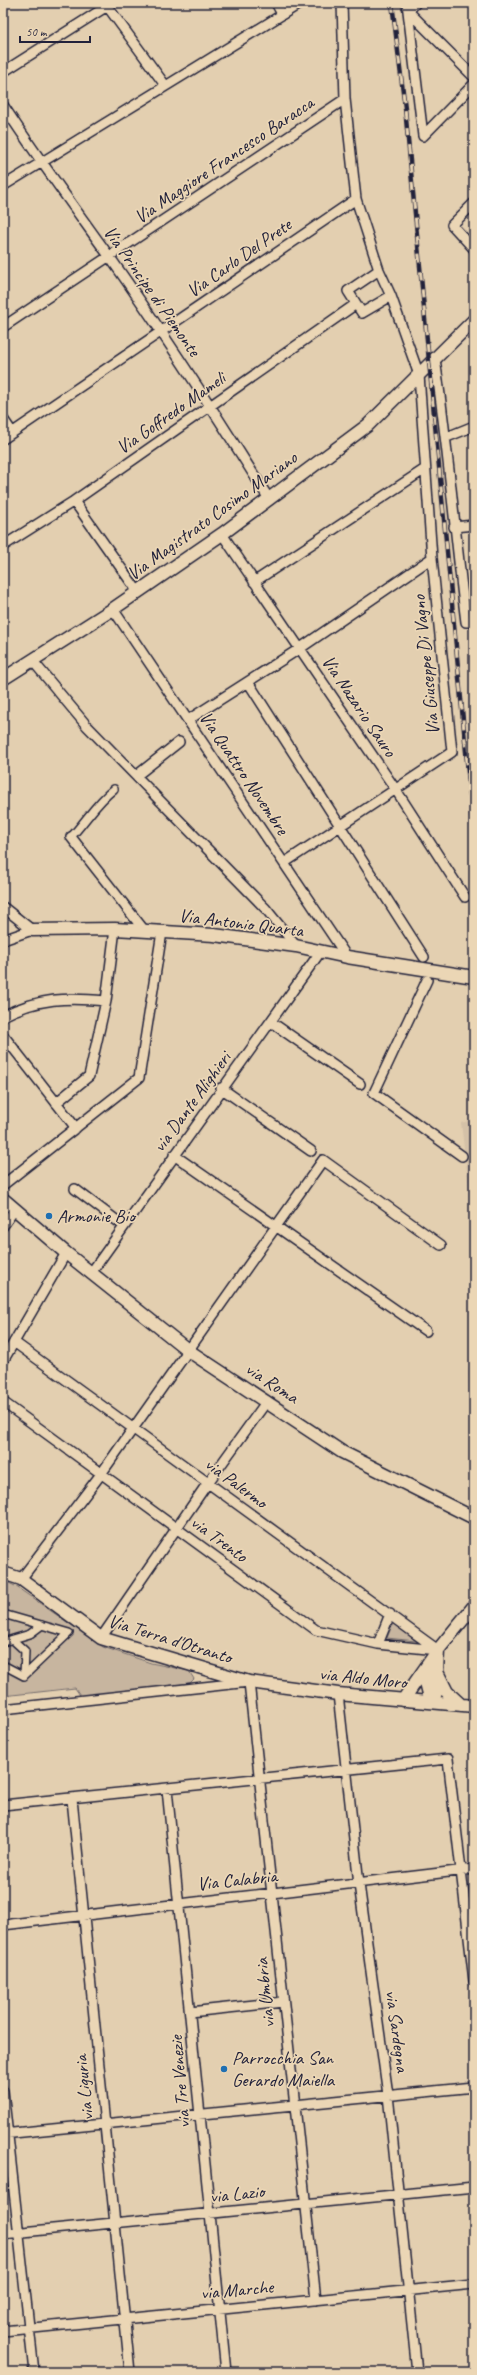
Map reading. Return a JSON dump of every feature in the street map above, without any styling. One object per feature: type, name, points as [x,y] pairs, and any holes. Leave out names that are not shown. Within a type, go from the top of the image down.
[{"type":"street","points":[[276,3],[282,14]]},
{"type":"street","points":[[3,186],[165,85],[301,3]]},
{"type":"street","name":"Via Giuseppe Di Vagno","points":[[284,864],[452,752],[432,558],[419,375],[391,296],[379,270],[356,199],[345,99],[342,3]]},
{"type":"street","points":[[408,7],[416,3]]},
{"type":"street","points":[[3,72],[108,4],[165,85]]},
{"type":"street","points":[[408,7],[474,77]]},
{"type":"street","points":[[408,7],[423,136],[474,84]]},
{"type":"street","name":"Via Maggiore Francesco Baracca","points":[[3,327],[345,99]]},
{"type":"street","name":"Via Principe di Piemonte","points":[[3,105],[41,163],[110,257],[211,405],[269,499]]},
{"type":"street","name":"Via Carlo Del Prete","points":[[3,439],[356,199]]},
{"type":"street","points":[[472,244],[452,225],[474,203]]},
{"type":"street","points":[[379,270],[348,291],[362,313],[391,296]]},
{"type":"street","name":"Via Goffredo Mameli","points":[[3,546],[74,501],[356,304]]},
{"type":"street","name":"Via Magistrato Cosimo Mariano","points":[[3,679],[138,592],[222,534],[368,425],[474,320]]},
{"type":"street","points":[[432,362],[447,437],[454,527],[466,622],[474,622]]},
{"type":"street","points":[[3,419],[12,432]]},
{"type":"street","points":[[447,437],[474,426]]},
{"type":"street","points":[[254,582],[425,469]]},
{"type":"street","points":[[74,501],[138,592]]},
{"type":"street","points":[[454,527],[474,525]]},
{"type":"street","name":"Via Nazario Sauro","points":[[222,534],[396,790],[465,897]]},
{"type":"street","points":[[188,720],[299,649],[432,558]]},
{"type":"street","name":"Via Quattro Novembre","points":[[113,608],[346,957]]},
{"type":"street","points":[[32,660],[87,726],[266,909],[296,946]]},
{"type":"street","points":[[248,682],[424,957]]},
{"type":"street","points":[[136,776],[179,742]]},
{"type":"street","points":[[114,789],[102,798],[86,822],[71,837],[144,930]]},
{"type":"street","points":[[3,907],[32,930]]},
{"type":"street","points":[[56,1103],[89,1076],[106,1001],[115,929]]},
{"type":"street","name":"Via Antonio Quarta","points":[[3,940],[32,930],[115,929],[214,935],[296,946],[346,957],[474,977]]},
{"type":"street","points":[[3,1185],[139,1078],[162,932]]},
{"type":"street","name":"via Dante Alighieri","points":[[91,1273],[221,1088],[271,1022],[321,951]]},
{"type":"street","points":[[427,980],[374,1093],[462,1156]]},
{"type":"street","points":[[3,1016],[22,1006],[70,997],[106,1001]]},
{"type":"street","points":[[271,1022],[360,1084]]},
{"type":"street","points":[[3,1035],[76,1128]]},
{"type":"street","points":[[221,1088],[311,1151]]},
{"type":"street","points":[[174,1155],[426,1331]]},
{"type":"street","points":[[21,1579],[101,1474],[323,1160],[441,1245]]},
{"type":"street","points":[[75,1189],[124,1226]]},
{"type":"street","name":"via Roma","points":[[3,1199],[66,1253],[189,1351],[267,1401],[342,1452],[474,1518]]},
{"type":"street","points":[[3,1226],[15,1210]]},
{"type":"street","points":[[3,1361],[66,1253]]},
{"type":"street","name":"via Palermo","points":[[14,1342],[206,1484],[390,1614],[438,1650]]},
{"type":"street","points":[[101,1638],[175,1528],[267,1401]]},
{"type":"street","name":"via Trento","points":[[3,1402],[316,1630],[378,1644],[438,1650]]},
{"type":"street","name":"Via Terra d'Otranto","points":[[3,1573],[21,1579],[101,1638],[249,1682]]},
{"type":"street","points":[[403,1700],[438,1650],[470,1617],[474,1606]]},
{"type":"street","points":[[3,1614],[69,1633],[24,1676]]},
{"type":"street","points":[[378,1644],[390,1614]]},
{"type":"street","points":[[3,1642],[30,1634],[42,1625]]},
{"type":"street","points":[[13,1640],[25,1651],[24,1676]]},
{"type":"street","points":[[431,1702],[436,1693],[438,1650]]},
{"type":"street","points":[[3,1665],[24,1676]]},
{"type":"street","points":[[427,1666],[426,1682],[431,1702]]},
{"type":"street","points":[[437,1673],[447,1692],[461,1705]]},
{"type":"street","points":[[3,1709],[249,1682]]},
{"type":"street","name":"via Aldo Moro","points":[[249,1682],[338,1694],[474,1706]]},
{"type":"street","name":"via Umbria","points":[[249,1682],[261,1778],[283,2002],[316,2300]]},
{"type":"street","name":"via Sardegna","points":[[338,1694],[348,1769],[359,1884],[388,2095],[417,2372]]},
{"type":"street","points":[[3,1805],[448,1759],[474,1981]]},
{"type":"street","name":"via Tre Venezie","points":[[167,1789],[226,2372]]},
{"type":"street","name":"via Liguria","points":[[72,1799],[130,2372]]},
{"type":"street","name":"Via Calabria","points":[[3,1925],[359,1884],[474,1869]]},
{"type":"street","points":[[190,2012],[283,2002]]},
{"type":"street","points":[[5,2134],[474,2087]]},
{"type":"street","points":[[3,2091],[5,2134],[19,2232],[34,2372]]},
{"type":"street","name":"via Lazio","points":[[3,2234],[305,2204],[398,2193],[474,2187]]},
{"type":"street","name":"via Marche","points":[[3,2331],[474,2284]]},
{"type":"shaded area","points":[[474,1119],[474,1229],[461,1123]]},
{"type":"shaded area","points":[[474,1327],[474,1455],[468,1374]]},
{"type":"shaded area","points":[[3,1580],[15,1586],[103,1647],[151,1663],[189,1671],[194,1679],[190,1683],[82,1698],[75,1688],[3,1696]]},
{"type":"shaded area","points":[[393,1623],[416,1641],[387,1638]]},
{"type":"railway","points":[[392,3],[405,108],[474,836]]},
{"type":"place","name":"Armonie Bio","points":[[49,1216]]},
{"type":"place","name":"Parrocchia San Gerardo Maiella","points":[[224,2069]]}]
